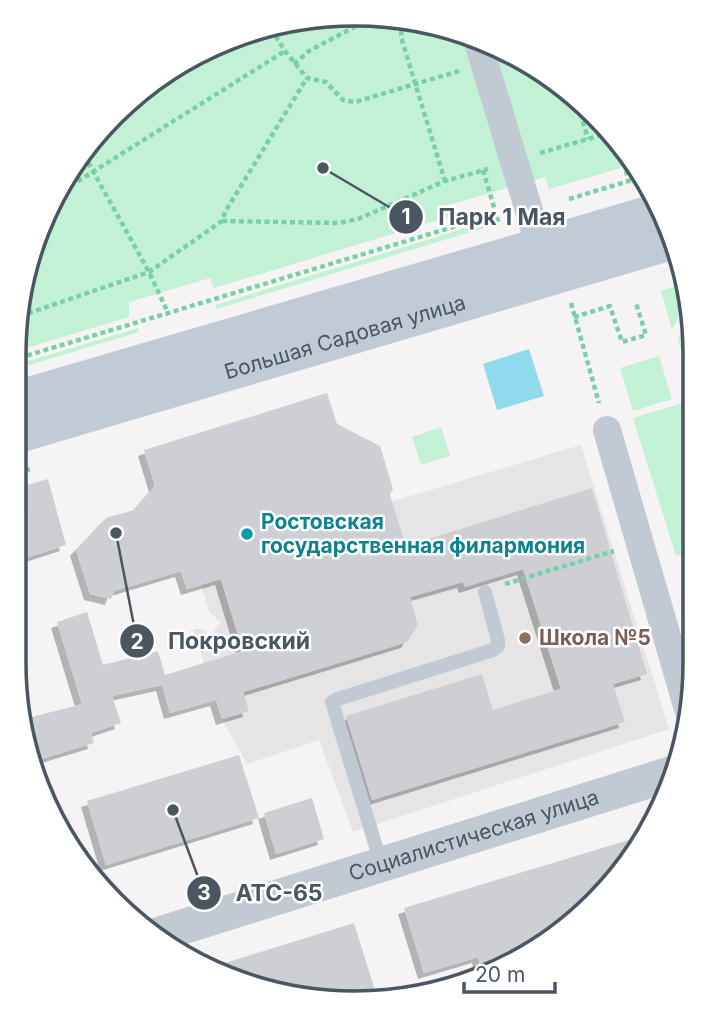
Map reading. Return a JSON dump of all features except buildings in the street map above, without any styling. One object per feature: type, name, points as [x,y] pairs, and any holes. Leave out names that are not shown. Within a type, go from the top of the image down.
[{"type":"main road","name":"Большая Садовая улица","points":[[26,398],[651,214]]},
{"type":"main road","name":"Большая Садовая улица","points":[[26,432],[663,243]]},
{"type":"street","points":[[481,53],[540,247]]},
{"type":"street","points":[[607,430],[682,688]]},
{"type":"street","name":"Социалистическая улица","points":[[167,932],[662,777]]},
{"type":"lane","points":[[382,865],[332,702],[493,650],[498,646],[498,640],[485,592]]},
{"type":"path","points":[[294,64],[309,51],[356,26]]},
{"type":"path","points":[[401,30],[401,37],[445,181]]},
{"type":"path","points":[[275,36],[307,78],[326,82],[343,100],[355,102],[415,84],[481,53]]},
{"type":"path","points":[[74,183],[285,51]]},
{"type":"path","points":[[222,221],[307,78]]},
{"type":"path","points":[[582,117],[588,139]]},
{"type":"path","points":[[514,161],[599,136]]},
{"type":"path","points":[[89,163],[149,272],[171,319]]},
{"type":"path","points":[[29,313],[149,272],[222,221],[339,223],[358,219],[445,181],[483,170],[500,228]]},
{"type":"path","points":[[626,170],[629,181]]},
{"type":"path","points":[[498,220],[632,180]]},
{"type":"path","points":[[26,356],[496,214]]},
{"type":"path","points":[[607,430],[574,317],[610,306],[622,342],[646,335],[636,303]]},
{"type":"path","points":[[485,592],[639,543]]},
{"type":"shaded area","name":"Школа №5","points":[[581,445],[669,729],[353,832],[319,740],[247,764],[222,719],[249,710],[231,655],[204,663],[193,629],[201,629],[210,635],[221,623],[209,611],[195,564],[214,558],[239,639],[267,685],[407,642],[418,624],[410,597],[420,594],[395,512],[384,511],[387,503]]},
{"type":"green space","points":[[333,27],[376,27],[439,37],[480,51],[519,70],[554,94],[587,122],[619,161],[621,168],[549,189],[545,177],[449,205],[452,216],[214,288],[210,278],[129,302],[129,317],[26,348],[29,312],[37,270],[60,209],[82,172],[108,138],[122,122],[155,94],[209,60],[270,37]]},
{"type":"green space","points":[[482,223],[484,228],[216,309],[215,305]]},
{"type":"green space","points":[[675,286],[680,314],[672,329],[661,291]]},
{"type":"green space","points":[[138,328],[139,332],[26,366],[26,362]]},
{"type":"green space","points":[[682,332],[683,356],[678,339]]},
{"type":"green space","points":[[659,356],[672,399],[633,411],[620,368]]},
{"type":"green space","points":[[683,403],[683,554],[676,556],[633,418]]},
{"type":"green space","points":[[441,427],[450,456],[421,465],[412,437]]},
{"type":"water","points":[[529,349],[544,396],[497,410],[483,364]]},
{"type":"place","name":"Парк 1 Мая","points":[[323,168]]},
{"type":"place","name":"Покровский","points":[[116,533]]},
{"type":"place","name":"Ростовская государственная филармония","points":[[247,534]]},
{"type":"place","name":"Школа №5","points":[[525,638]]},
{"type":"place","name":"АТС-65","points":[[173,810]]}]
